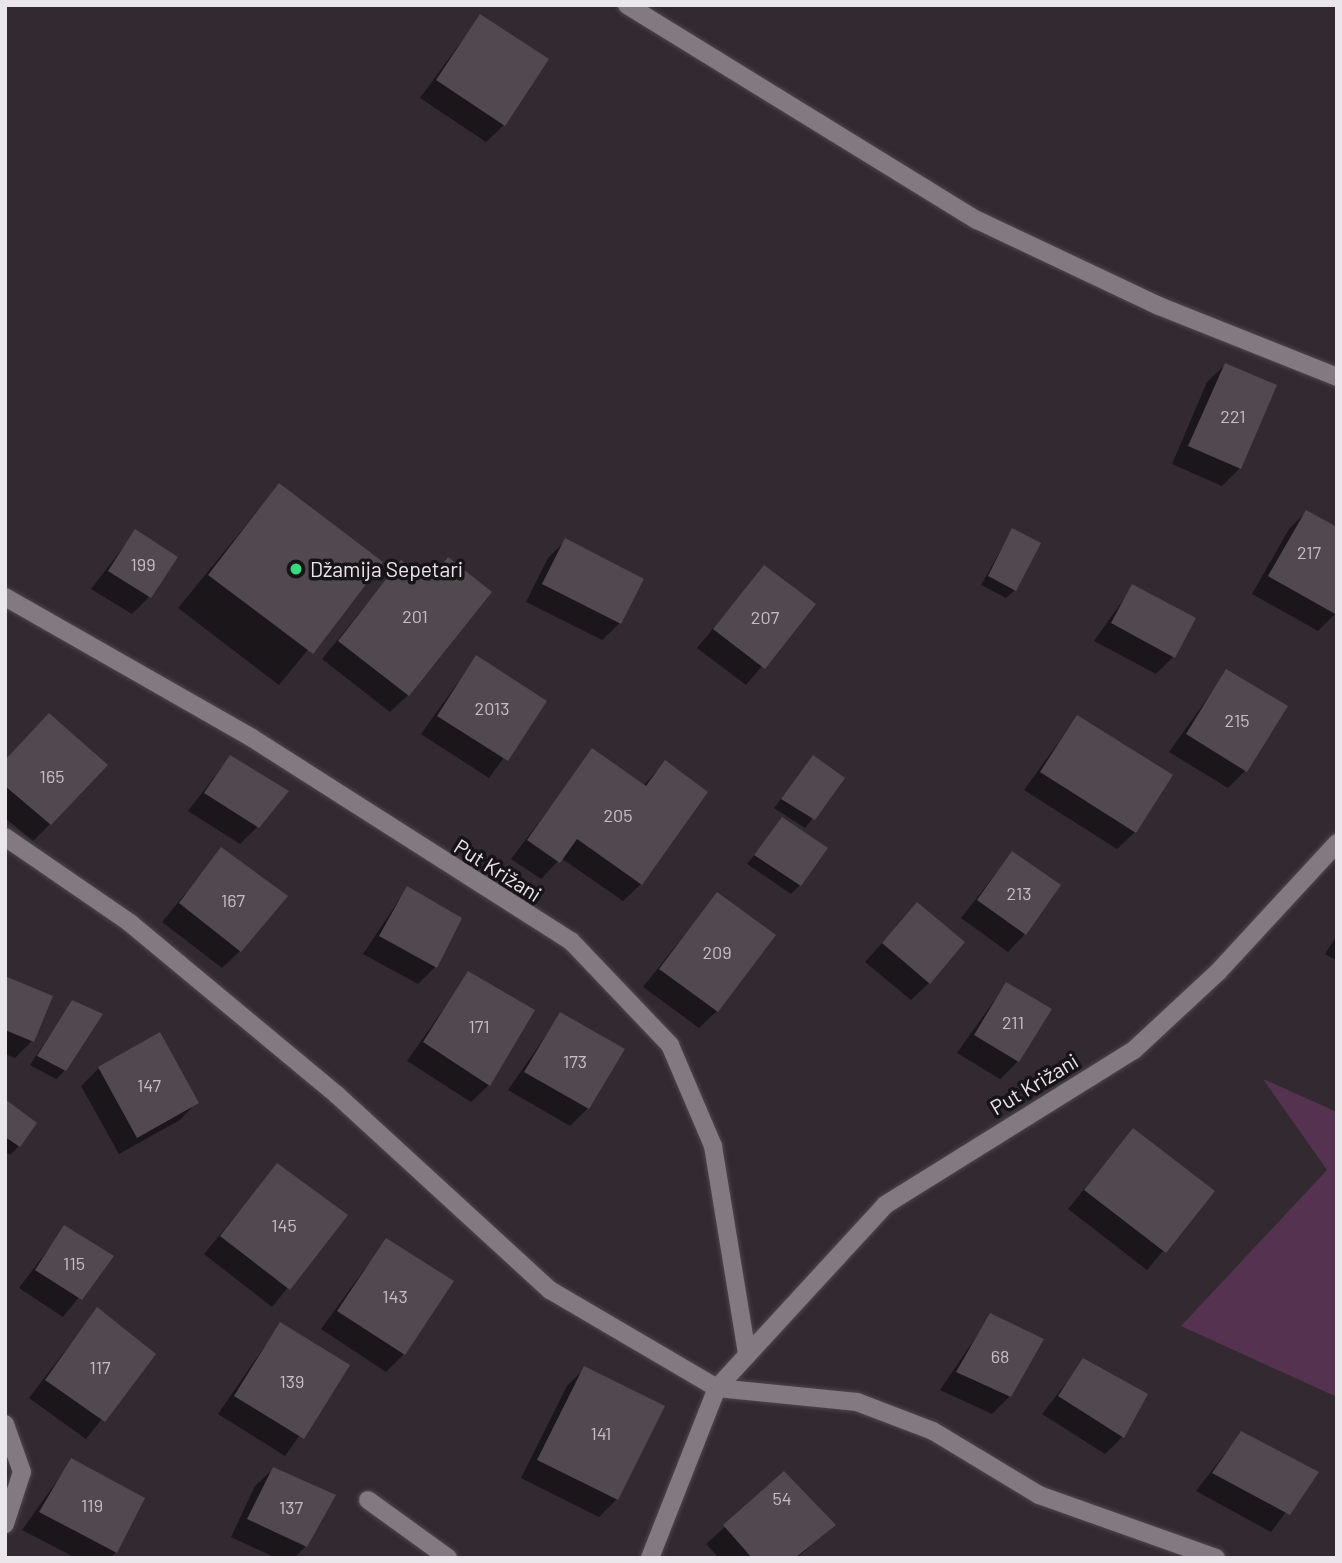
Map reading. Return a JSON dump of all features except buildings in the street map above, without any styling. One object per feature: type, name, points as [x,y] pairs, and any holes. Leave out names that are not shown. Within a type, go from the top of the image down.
[{"type":"street","points":[[627,5],[977,220],[1159,306],[1337,376]]},
{"type":"street","name":"Put Križani","points":[[5,597],[252,738],[571,941],[670,1045],[713,1146],[747,1354]]},
{"type":"street","points":[[5,837],[130,923],[337,1095],[550,1290],[717,1388],[857,1402],[933,1431],[1039,1495],[1216,1558]]},
{"type":"street","name":"Put Križani","points":[[650,1558],[717,1388],[885,1205],[1134,1050],[1227,963],[1337,843]]},
{"type":"street","points":[[5,1424],[22,1472],[5,1524]]},
{"type":"street","points":[[368,1500],[448,1558]]},
{"type":"shaded area","points":[[1263,1079],[1337,1112],[1337,1397],[1181,1326],[1327,1170]]},
{"type":"place","name":"Džamija Sepetari","points":[[296,569]]}]
